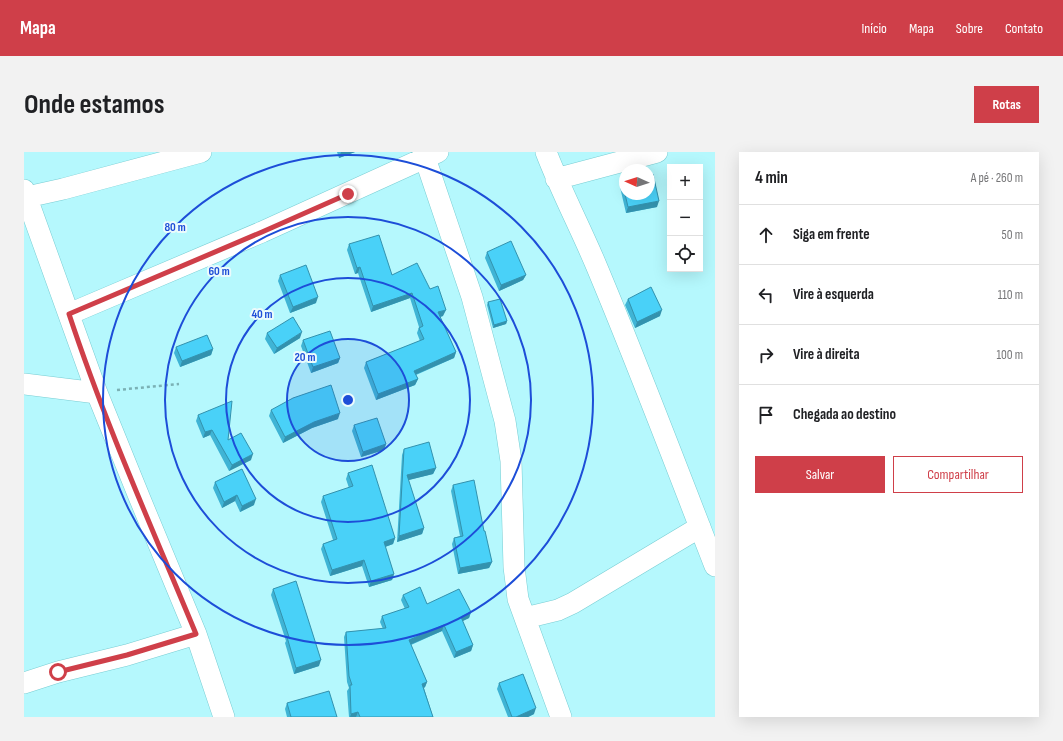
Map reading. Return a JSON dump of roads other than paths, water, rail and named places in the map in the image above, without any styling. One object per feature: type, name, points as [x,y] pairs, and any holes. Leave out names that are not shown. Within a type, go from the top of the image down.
[{"type":"street","points":[[201,152],[26,193],[97,393],[196,634],[224,717]]},
{"type":"street","points":[[546,152],[556,179],[595,265],[658,418],[715,566]]},
{"type":"street","points":[[556,179],[657,152]]},
{"type":"street","points":[[69,314],[262,232],[429,154],[472,298],[505,421],[511,461],[514,567],[518,599],[561,717]]},
{"type":"street","points":[[24,384],[97,393]]},
{"type":"street","points":[[525,618],[558,610],[573,603],[700,527]]},
{"type":"street","points":[[24,683],[58,672],[127,655],[196,634]]}]
